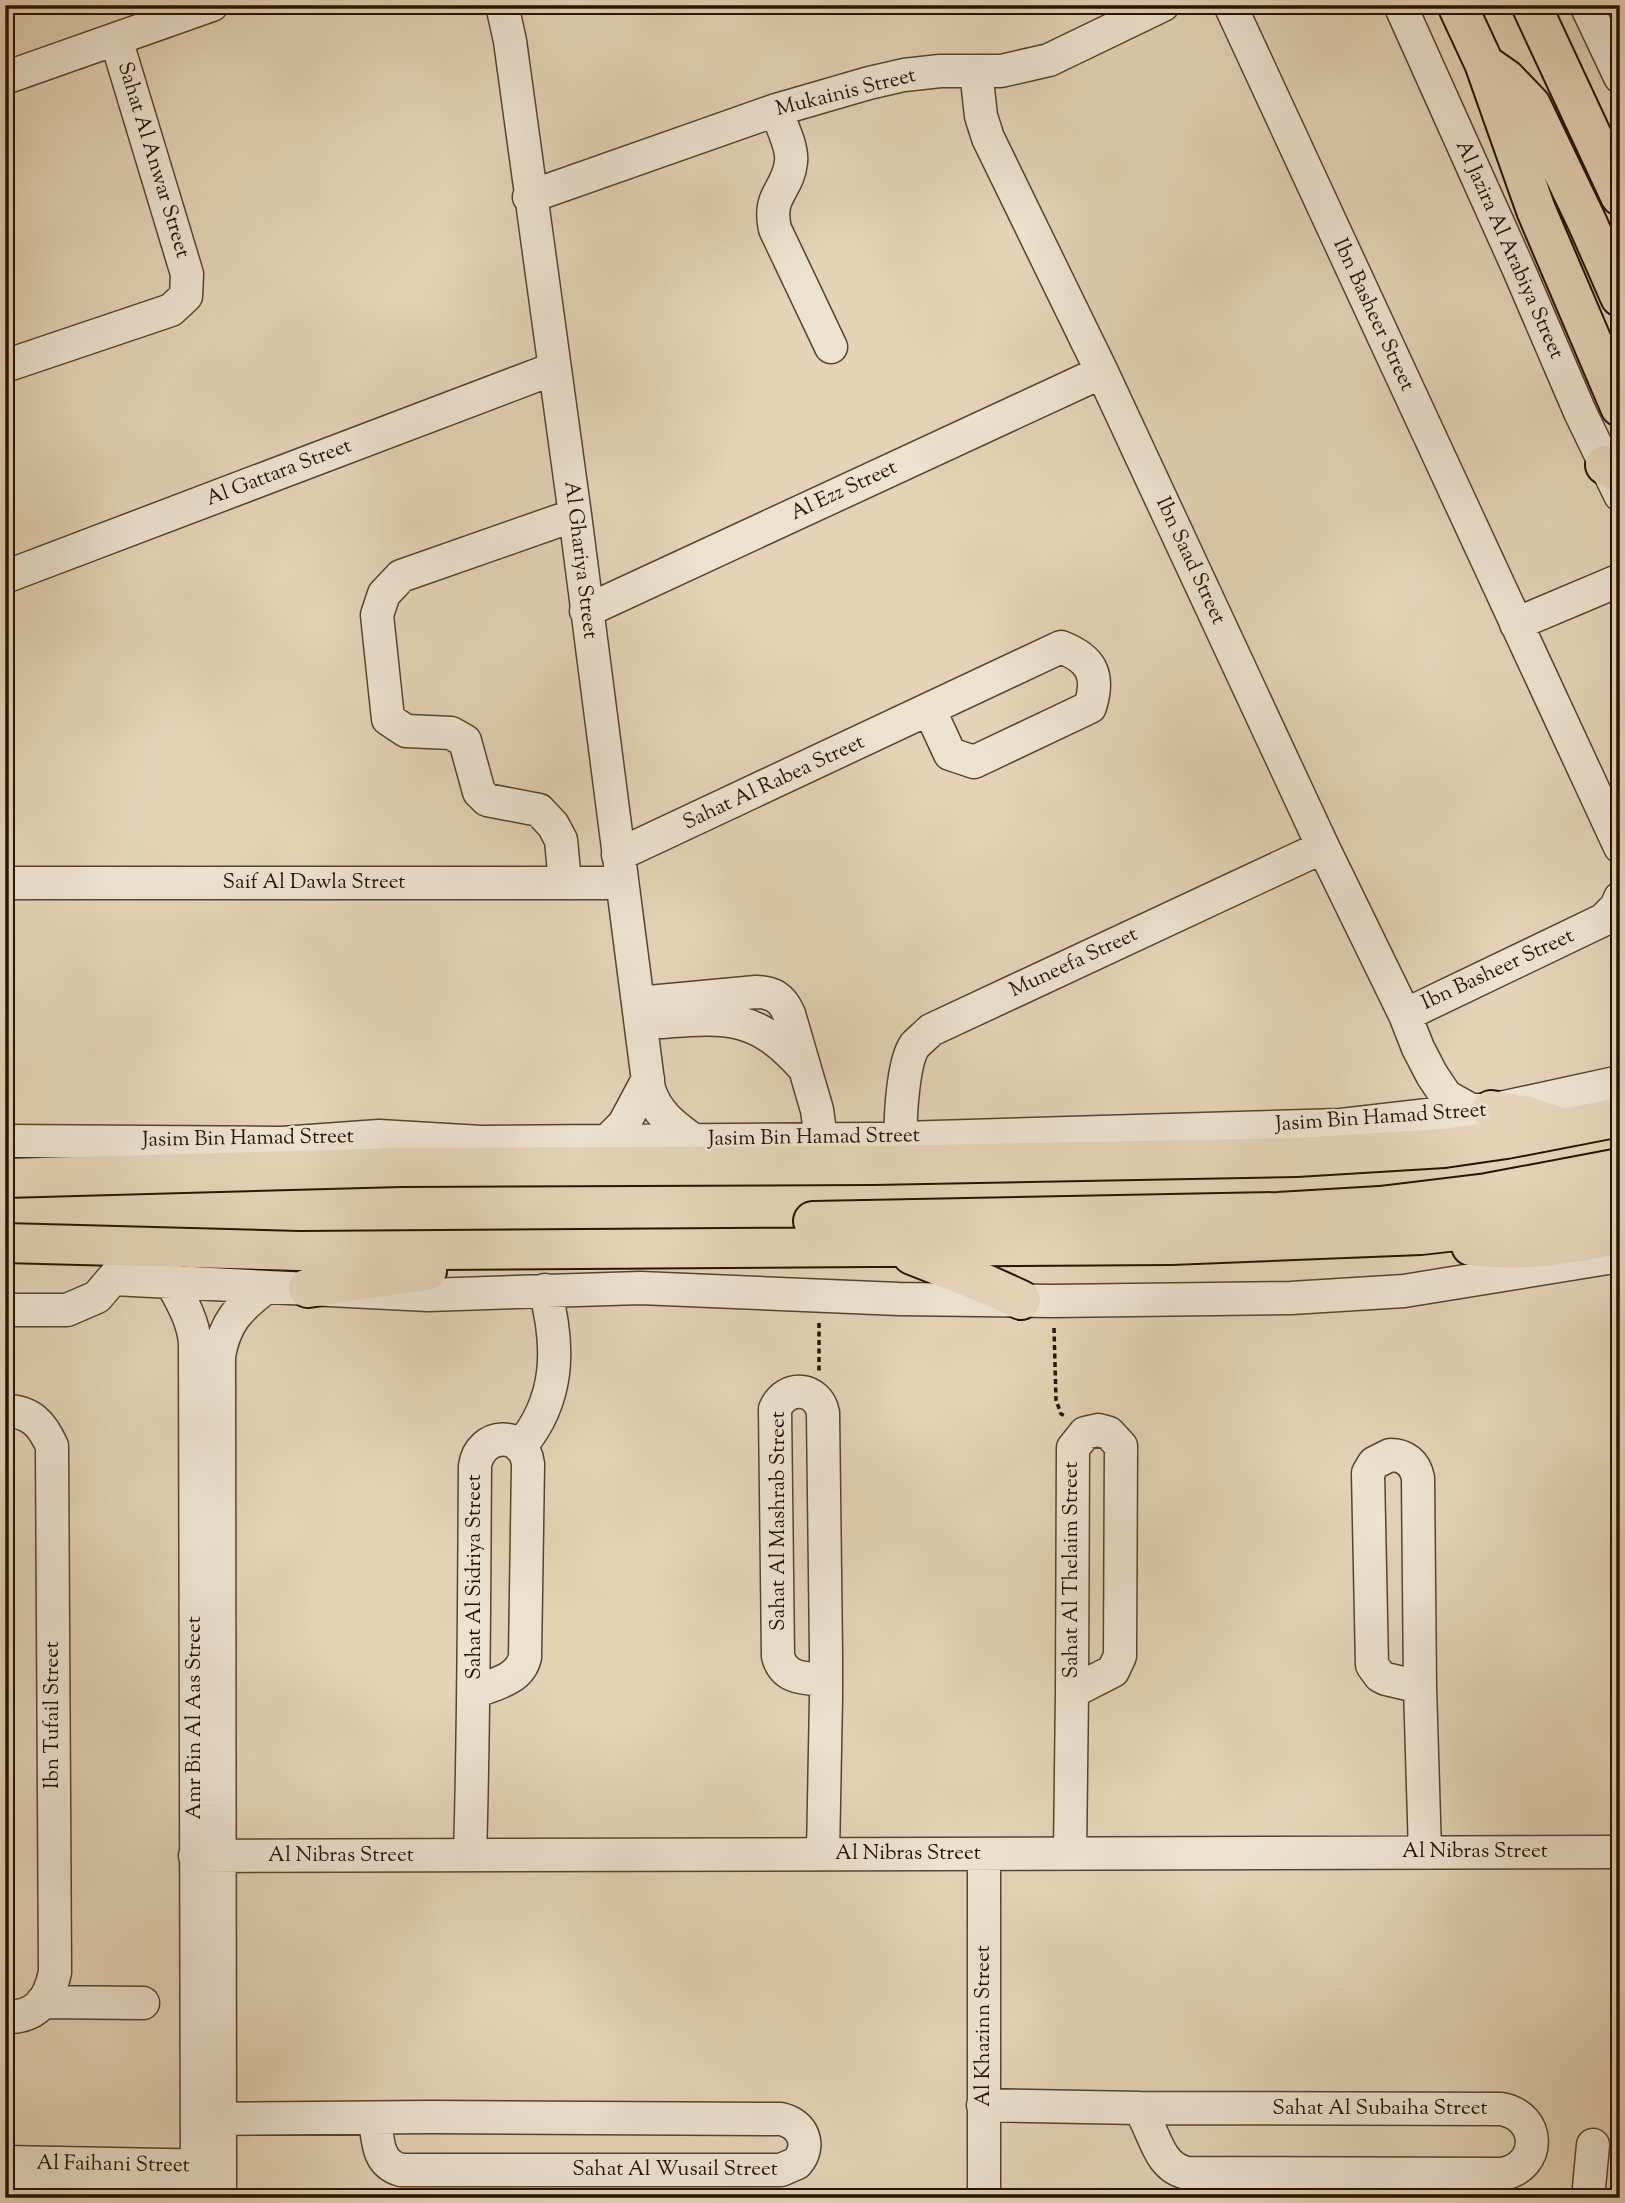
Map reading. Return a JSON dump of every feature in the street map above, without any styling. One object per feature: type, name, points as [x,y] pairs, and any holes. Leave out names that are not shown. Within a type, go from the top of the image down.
[{"type":"main road","name":"Al Jazira Al Arabiya Street","points":[[1458,5],[1484,63],[1536,210],[1620,407]]},
{"type":"main road","points":[[1531,5],[1620,196]]},
{"type":"main road","points":[[1484,63],[1506,79],[1531,105],[1620,298]]},
{"type":"main road","points":[[1481,1110],[1525,1115],[1563,1127]]},
{"type":"main road","name":"Jasim Bin Hamad Street","points":[[5,1178],[817,1152],[1296,1157],[1444,1148],[1620,1117]]},
{"type":"main road","points":[[770,1140],[817,1152]]},
{"type":"main road","points":[[401,1167],[454,1147],[481,1142]]},
{"type":"main road","points":[[696,1249],[737,1233],[791,1222],[1278,1212],[1380,1206],[1487,1193],[1620,1168]]},
{"type":"main road","points":[[5,1243],[299,1251],[1171,1245],[1421,1235],[1492,1227],[1620,1206]]},
{"type":"main road","points":[[1421,1235],[1455,1244],[1511,1250],[1549,1247],[1620,1234]]},
{"type":"main road","points":[[891,1247],[1037,1301]]},
{"type":"main road","points":[[308,1288],[453,1269],[498,1251]]},
{"type":"street","points":[[5,78],[212,5]]},
{"type":"street","name":"Al Ghariya Street","points":[[502,5],[510,41],[575,515],[649,1089],[656,1108],[672,1125],[693,1140]]},
{"type":"street","name":"Al Ghariya Street","points":[[510,5],[510,41]]},
{"type":"street","name":"Mukainis Street","points":[[530,197],[776,110],[904,75],[1025,67],[1049,60],[1163,5]]},
{"type":"street","name":"Ibn Basheer Street","points":[[1230,5],[1620,847]]},
{"type":"street","name":"Al Jazira Al Arabiya Street","points":[[1400,5],[1580,412],[1615,478]]},
{"type":"street","points":[[1586,5],[1620,77]]},
{"type":"street","name":"Sahat Al Anwar Street","points":[[5,366],[171,310],[186,296],[187,274],[116,39]]},
{"type":"street","name":"Ibn Saad Street","points":[[976,71],[981,116],[988,138],[1102,372],[1323,847],[1405,1015],[1418,1048],[1446,1096],[1481,1110]]},
{"type":"street","points":[[776,110],[792,160],[771,215],[831,347]]},
{"type":"street","name":"Al Gattara Street","points":[[5,577],[554,369]]},
{"type":"street","name":"Al Ezz Street","points":[[586,611],[1102,372]]},
{"type":"street","points":[[565,883],[561,840],[553,825],[539,810],[487,800],[479,792],[465,741],[451,733],[406,731],[388,719],[377,615],[384,594],[401,576],[575,515]]},
{"type":"street","points":[[1516,624],[1620,580]]},
{"type":"street","name":"Sahat Al Rabea Street","points":[[620,869],[929,711],[1061,647],[1078,654],[1092,669],[1096,689],[1090,707],[974,762],[950,754],[929,711]]},
{"type":"street","name":"Muneefa Street","points":[[901,1138],[905,1079],[914,1047],[931,1030],[1323,847]]},
{"type":"street","name":"Saif Al Dawla Street","points":[[5,883],[565,883],[620,869]]},
{"type":"street","name":"Ibn Basheer Street","points":[[1405,1015],[1604,920],[1620,898]]},
{"type":"street","points":[[639,1013],[711,1007],[766,992],[777,996],[785,1004],[789,1014],[817,1110],[817,1152]]},
{"type":"street","name":"Ibn Saad Street","points":[[1393,1121],[1410,1100],[1418,1079],[1418,1048]]},
{"type":"street","points":[[607,1141],[624,1124],[648,1079]]},
{"type":"street","name":"Jasim Bin Hamad Street","points":[[817,1152],[901,1138],[1341,1125],[1393,1121],[1481,1110],[1620,1082]]},
{"type":"street","name":"Jasim Bin Hamad Street","points":[[5,1141],[282,1143],[379,1136],[481,1142],[770,1140]]},
{"type":"street","points":[[5,1310],[67,1310],[97,1297],[148,1247]]},
{"type":"street","name":"Amr Bin Al Aas Street","points":[[148,1247],[183,1301],[194,1331],[207,1445],[209,2185]]},
{"type":"street","points":[[113,1279],[428,1295],[640,1288],[819,1296],[1037,1301],[1291,1298],[1404,1291],[1620,1256]]},
{"type":"street","name":"Amr Bin Al Aas Street","points":[[207,1445],[225,1331],[242,1306],[265,1288]]},
{"type":"street","points":[[520,1447],[535,1430],[548,1401],[555,1363],[552,1319],[545,1290]]},
{"type":"street","name":"Sahat Al Mashrab Street","points":[[823,1854],[826,1679],[823,1413],[819,1401],[809,1393],[797,1391],[786,1395],[775,1409],[778,1656],[780,1664],[790,1674],[826,1679]]},
{"type":"street","name":"Ibn Tufail Street","points":[[5,1411],[29,1415],[39,1423],[52,1446],[55,1972],[52,1987],[42,2002]]},
{"type":"street","name":"Sahat Al Thelaim Street","points":[[1070,1853],[1073,1455],[1076,1443],[1085,1433],[1091,1431],[1109,1433],[1121,1446],[1120,1656],[1113,1671],[1072,1692]]},
{"type":"street","name":"Sahat Al Sidriya Street","points":[[470,1855],[477,1458],[484,1447],[496,1440],[509,1440],[520,1447],[528,1464],[525,1657],[517,1674],[474,1692]]},
{"type":"street","points":[[1420,1687],[1386,1679],[1380,1676],[1372,1665],[1368,1473],[1374,1463],[1390,1455],[1409,1461],[1417,1471],[1418,1478],[1425,1852]]},
{"type":"street","name":"Al Nibras Street","points":[[207,1856],[1620,1852]]},
{"type":"street","name":"Al Khazinn Street","points":[[984,1854],[984,2198]]},
{"type":"street","points":[[5,2017],[31,2014],[42,2002],[143,2003]]},
{"type":"street","name":"Sahat Al Subaiha Street","points":[[984,2105],[1501,2109],[1510,2110],[1524,2120],[1532,2144],[1531,2151],[1522,2165],[1502,2174],[1187,2173],[1168,2165],[1139,2108]]},
{"type":"street","name":"Sahat Al Wusail Street","points":[[209,2119],[375,2118],[781,2119],[794,2123],[799,2128],[805,2140],[805,2147],[797,2163],[781,2171],[401,2170],[393,2167],[382,2156],[375,2118]]},
{"type":"street","points":[[150,2166],[174,2152],[192,2132],[209,2119]]},
{"type":"street","points":[[1588,2198],[1593,2145]]},
{"type":"street","name":"Al Faihani Street","points":[[5,2162],[150,2166],[209,2185]]},
{"type":"street","name":"Al Faihani Street","points":[[5,2188],[209,2185]]},
{"type":"path","points":[[819,1296],[819,1401]]},
{"type":"path","points":[[1037,1301],[1058,1407],[1061,1414],[1091,1431]]}]
